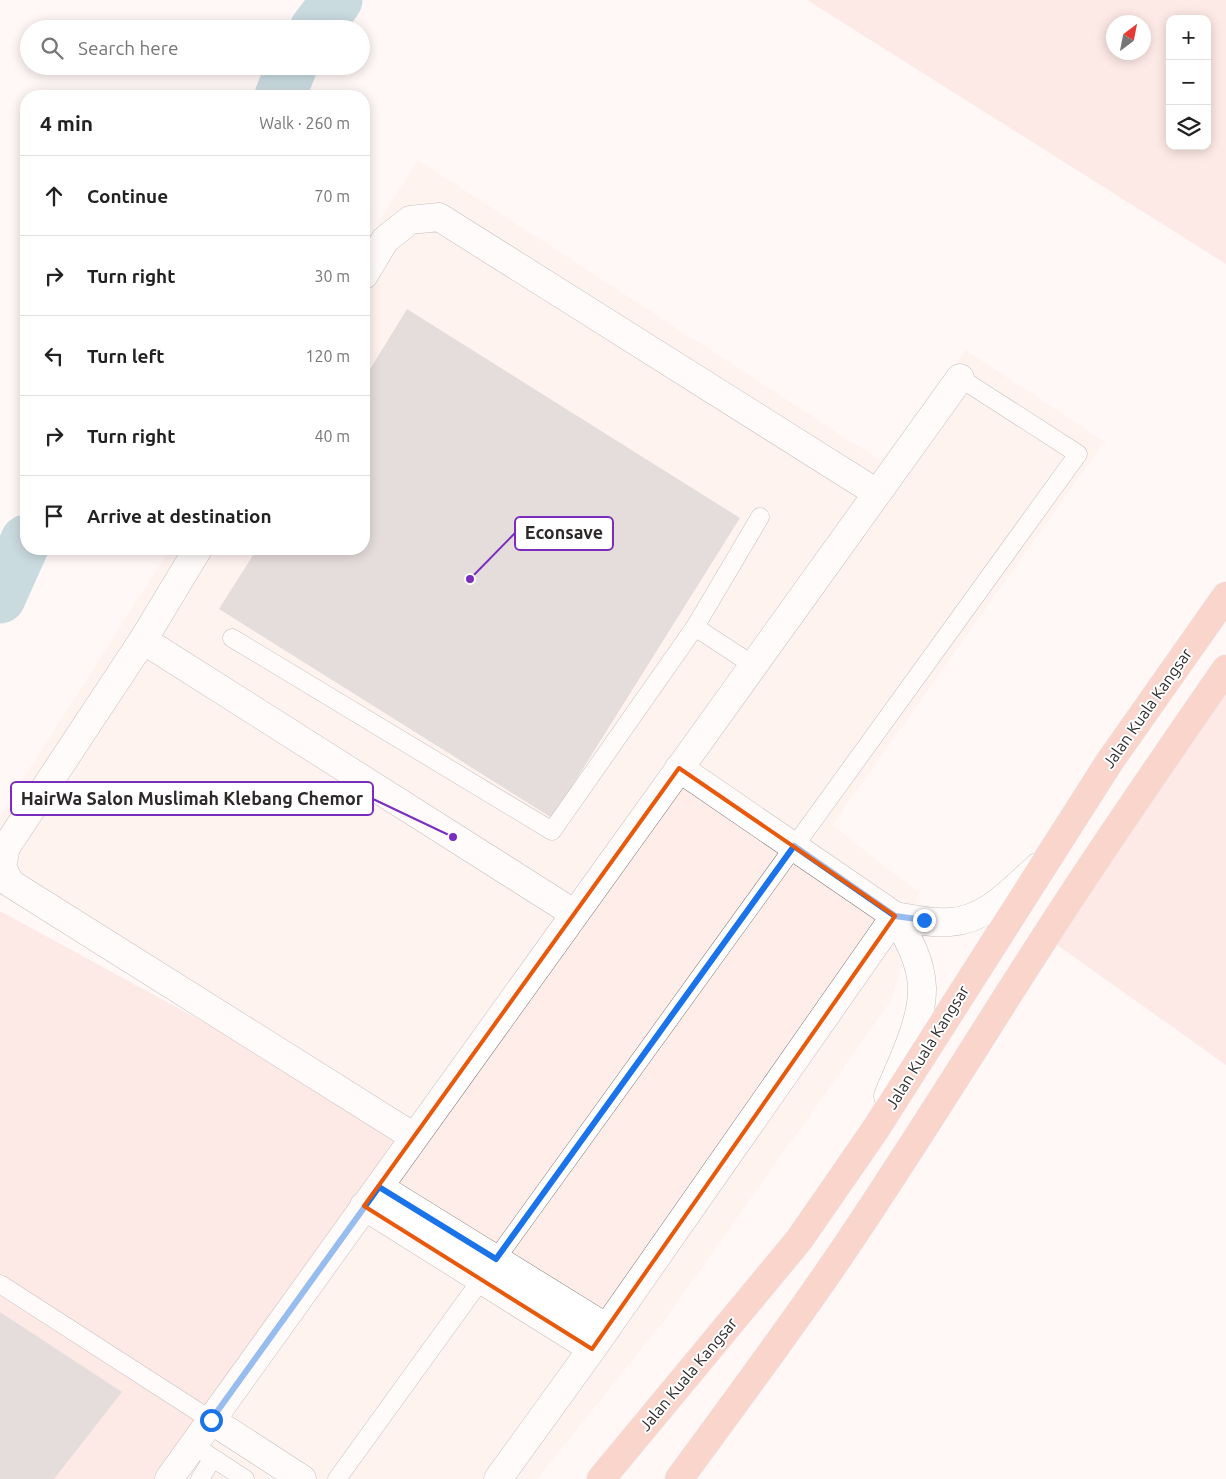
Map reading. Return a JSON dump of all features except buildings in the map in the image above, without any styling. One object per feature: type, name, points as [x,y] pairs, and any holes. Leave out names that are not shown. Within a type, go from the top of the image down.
[{"type":"highway","name":"Jalan Kuala Kangsar","points":[[601,1479],[799,1240],[875,1130],[1110,761],[1226,596]]},
{"type":"highway","points":[[679,1479],[772,1353],[834,1264],[1070,898],[1226,670]]},
{"type":"street","points":[[370,265],[385,240],[410,220],[439,217],[877,493]]},
{"type":"street","points":[[169,1479],[203,1452],[211,1420],[960,378]]},
{"type":"street","points":[[194,555],[143,640],[6,848],[2,866],[10,883],[414,1137]]},
{"type":"street","points":[[143,640],[575,914]]},
{"type":"street","points":[[679,768],[895,916],[909,940],[918,964],[922,988],[919,1015],[910,1044],[875,1130]]},
{"type":"street","points":[[895,916],[950,922],[972,917],[996,905],[1045,861]]},
{"type":"street","points":[[498,1479],[600,1339],[895,916]]},
{"type":"street","points":[[372,1196],[600,1339]]},
{"type":"street","points":[[211,1420],[302,1479]]},
{"type":"lane","points":[[336,1479],[1078,454],[960,378]]},
{"type":"lane","points":[[232,638],[552,831],[695,627],[760,517]]},
{"type":"lane","points":[[695,627],[753,665]]},
{"type":"lane","points":[[0,1284],[211,1420]]},
{"type":"lane","points":[[200,1479],[203,1452],[245,1479]]},
{"type":"highlighted area","points":[[679,768],[895,916],[592,1349],[364,1206]]},
{"type":"shaded area","points":[[807,0],[1226,0],[1226,264]]},
{"type":"shaded area","points":[[418,160],[881,461],[966,350],[1104,442],[832,825],[919,893],[892,999],[666,1318],[537,1479],[164,1479],[415,1135],[0,895],[0,815],[166,555],[370,555],[370,236]]},
{"type":"shaded area","points":[[1226,687],[1226,1065],[1053,942]]},
{"type":"shaded area","points":[[0,911],[414,1137],[169,1479],[0,1479]]},
{"type":"waterway","points":[[322,20],[337,0]]},
{"type":"waterway","points":[[282,90],[288,75]]},
{"type":"waterway","points":[[0,598],[20,553]]},
{"type":"place","name":"Econsave","points":[[470,579]]},
{"type":"place","name":"HairWa Salon Muslimah Klebang Chemor","points":[[453,837]]},
{"type":"route","points":[[211,1420],[379,1187],[496,1259],[794,846],[895,916],[924,920]]}]
